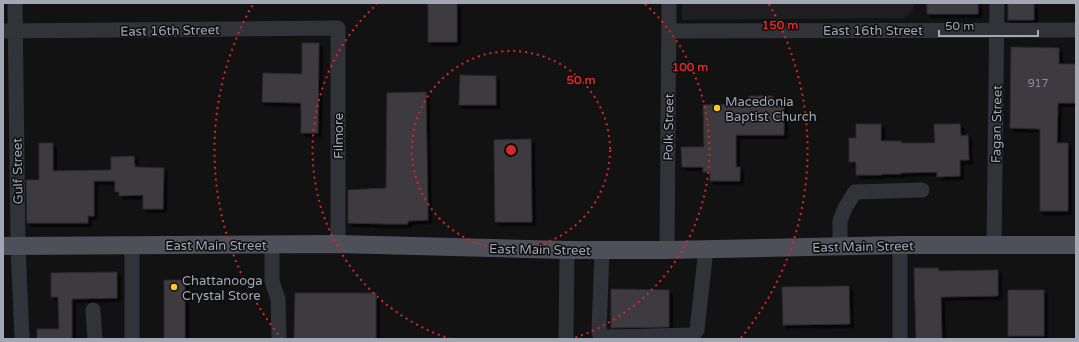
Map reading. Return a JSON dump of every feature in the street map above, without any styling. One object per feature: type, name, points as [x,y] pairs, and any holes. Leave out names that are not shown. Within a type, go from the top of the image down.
[{"type":"main road","name":"East Main Street","points":[[10,246],[338,244],[567,250],[666,250],[900,245],[1076,245]]},
{"type":"street","name":"Gulf Street","points":[[15,3],[9,32],[10,246],[22,339]]},
{"type":"street","name":"Polk Street","points":[[666,250],[669,3]]},
{"type":"street","name":"Fagan Street","points":[[994,245],[997,3]]},
{"type":"street","name":"East 16th Street","points":[[9,32],[338,28]]},
{"type":"street","name":"Filmore","points":[[338,28],[338,244]]},
{"type":"street","name":"East 16th Street","points":[[669,31],[1076,30]]},
{"type":"street","points":[[840,246],[840,221],[845,208],[855,192],[922,190]]},
{"type":"street","points":[[272,245],[272,281],[278,299],[279,337]]},
{"type":"street","points":[[900,245],[900,339]]},
{"type":"street","points":[[132,246],[132,339]]},
{"type":"street","points":[[602,250],[599,333],[604,337],[693,335],[697,330],[706,249]]},
{"type":"street","points":[[566,339],[567,250]]},
{"type":"street","points":[[94,310],[95,339]]},
{"type":"shaded area","points":[[682,3],[914,3],[913,11],[904,18],[682,20]]},
{"type":"building","points":[[428,3],[457,3],[457,42],[428,42]]},
{"type":"building","points":[[927,3],[978,3],[978,14],[927,14]]},
{"type":"building","points":[[1008,3],[1034,3],[1034,20],[1008,20]]},
{"type":"building","points":[[302,43],[319,43],[318,133],[301,133],[301,103],[262,102],[263,73],[302,74]]},
{"type":"building","points":[[1011,47],[1059,48],[1059,64],[1076,64],[1076,103],[1058,103],[1057,143],[1068,143],[1068,211],[1040,211],[1040,129],[1010,128]]},
{"type":"building","points":[[460,75],[496,76],[496,105],[459,105]]},
{"type":"building","points":[[426,92],[428,220],[408,221],[408,224],[348,223],[348,190],[386,188],[387,93]]},
{"type":"building","points":[[749,96],[773,96],[773,105],[784,105],[784,135],[736,135],[736,167],[740,167],[740,181],[710,181],[710,172],[703,172],[703,167],[682,167],[681,147],[704,147],[703,105],[749,104]]},
{"type":"building","points":[[856,124],[881,124],[881,141],[901,141],[901,143],[935,143],[934,124],[960,124],[961,136],[968,135],[969,160],[960,160],[960,176],[937,177],[937,172],[856,175],[856,162],[849,162],[849,138],[856,138]]},
{"type":"building","points":[[531,139],[532,222],[495,222],[494,140]]},
{"type":"building","points":[[39,143],[53,143],[53,171],[111,170],[111,157],[134,156],[135,167],[164,168],[163,209],[143,209],[143,195],[119,196],[119,192],[115,192],[115,181],[94,181],[94,216],[88,216],[88,223],[27,223],[26,180],[39,180]]},
{"type":"building","points":[[914,268],[938,268],[939,271],[998,270],[998,296],[941,297],[942,339],[916,339]]},
{"type":"building","points":[[117,272],[117,298],[72,299],[72,339],[37,339],[37,329],[59,329],[58,297],[51,297],[51,273]]},
{"type":"building","points":[[164,280],[185,280],[185,339],[164,339]]},
{"type":"building","points":[[849,286],[850,324],[783,325],[782,287]]},
{"type":"building","points":[[611,289],[669,290],[669,327],[611,328]]},
{"type":"building","points":[[1008,290],[1044,290],[1044,336],[1008,336]]},
{"type":"building","points":[[295,293],[376,293],[376,339],[294,339]]},
{"type":"place","name":"Macedonia Baptist Church","points":[[717,108]]},
{"type":"place","name":"Chattanooga Crystal Store","points":[[174,287]]}]
